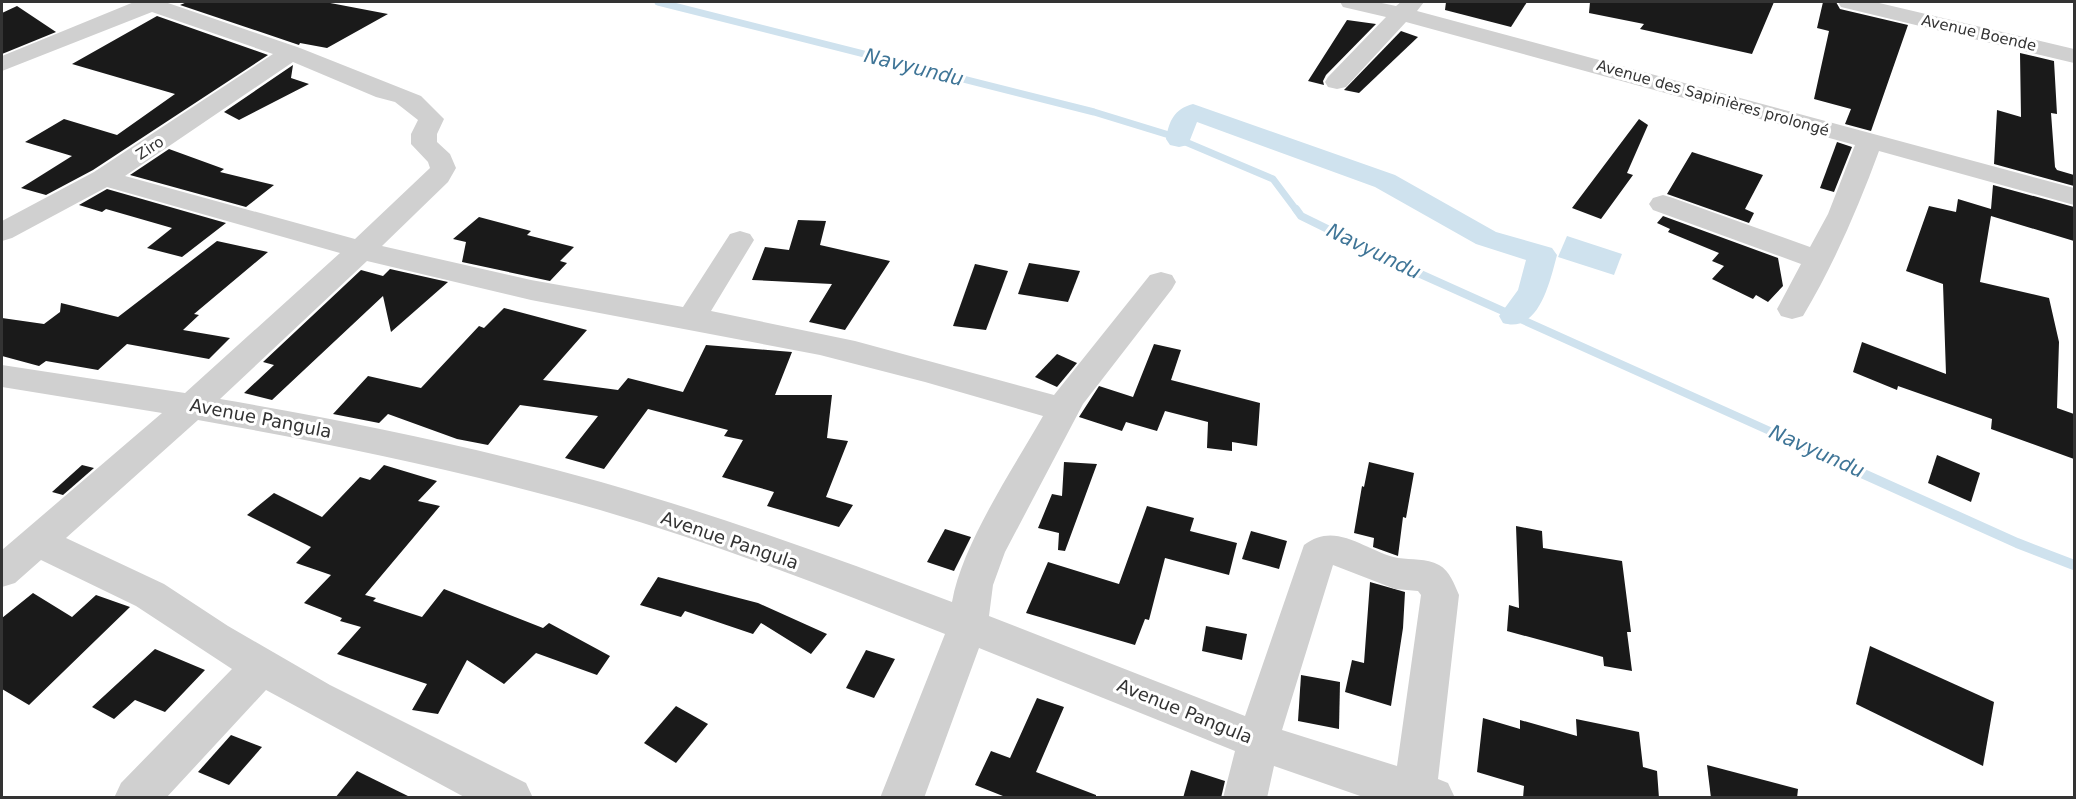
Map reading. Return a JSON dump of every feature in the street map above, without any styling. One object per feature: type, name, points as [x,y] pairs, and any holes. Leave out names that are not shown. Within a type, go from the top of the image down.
[{"type":"street","name":"Avenue des Sapinières prolongé","points":[[1351,2],[1407,8],[1869,142],[2074,197]]},
{"type":"street","name":"Avenue Boende","points":[[1849,2],[2074,56]]},
{"type":"street","points":[[2,64],[149,3],[292,53],[412,101],[431,119],[423,139],[443,163],[441,172],[362,250],[128,465],[2,572]]},
{"type":"street","points":[[1337,82],[1407,8]]},
{"type":"street","name":"Ziro","points":[[2,232],[104,178],[256,74],[292,53]]},
{"type":"street","points":[[1792,309],[1842,214],[1869,142]]},
{"type":"street","points":[[104,178],[242,219],[362,250],[560,296],[786,336],[928,370],[1062,410]]},
{"type":"street","points":[[1663,204],[1818,260]]},
{"type":"street","points":[[691,318],[741,240]]},
{"type":"street","points":[[902,798],[968,624],[974,585],[987,551],[1062,410],[1161,282]]},
{"type":"street","name":"Avenue Pangula","points":[[2,376],[192,405],[410,447],[510,470],[686,523],[968,624],[1258,741],[1424,795]]},
{"type":"street","points":[[38,541],[150,595],[316,698],[512,798]]},
{"type":"street","points":[[1245,798],[1258,741],[1317,556],[1321,551],[1333,549],[1395,573],[1426,576],[1434,582],[1440,595],[1424,795]]},
{"type":"street","points":[[136,798],[262,666]]},
{"type":"water","points":[[1567,236],[1622,254],[1614,275],[1558,257]]},
{"type":"building","points":[[187,2],[325,2],[388,14],[327,48],[300,43],[299,45],[180,5]]},
{"type":"building","points":[[1446,2],[1527,2],[1511,27],[1445,10]]},
{"type":"building","points":[[1590,2],[1774,2],[1752,54],[1640,29],[1644,24],[1589,13]]},
{"type":"building","points":[[1823,2],[1836,2],[1840,9],[1908,25],[1871,131],[1845,124],[1851,109],[1814,99],[1829,31],[1817,28]]},
{"type":"building","points":[[17,6],[56,32],[2,54],[2,13]]},
{"type":"building","points":[[157,16],[268,55],[93,170],[46,195],[21,188],[72,156],[25,142],[64,119],[117,135],[175,94],[72,64]]},
{"type":"building","points":[[1347,20],[1376,24],[1326,75],[1324,85],[1308,81]]},
{"type":"building","points":[[1401,31],[1418,37],[1359,93],[1344,90]]},
{"type":"building","points":[[2020,53],[2054,61],[2057,114],[2051,113],[2055,167],[2057,170],[2074,175],[2074,186],[1994,164],[1997,110],[2021,117]]},
{"type":"building","points":[[293,65],[291,78],[309,84],[239,120],[224,112]]},
{"type":"building","points":[[1639,119],[1648,125],[1627,173],[1633,175],[1601,219],[1572,208]]},
{"type":"building","points":[[1837,142],[1852,147],[1834,192],[1820,188]]},
{"type":"building","points":[[169,149],[224,169],[220,172],[274,185],[246,207],[130,175]]},
{"type":"building","points":[[1692,152],[1763,175],[1745,209],[1754,213],[1749,223],[1667,194]]},
{"type":"building","points":[[1993,185],[2074,207],[2074,241],[1991,216],[1980,282],[2049,298],[2059,342],[2057,408],[2074,414],[2074,459],[1991,429],[1992,419],[1898,386],[1897,390],[1853,372],[1862,342],[1946,374],[1943,284],[1906,271],[1929,206],[1956,212],[1958,199],[1991,209]]},
{"type":"building","points":[[107,189],[226,223],[182,257],[147,248],[172,228],[106,209],[102,212],[79,205]]},
{"type":"building","points":[[1663,216],[1778,258],[1783,286],[1768,302],[1756,295],[1753,299],[1712,279],[1724,266],[1712,261],[1719,253],[1668,232],[1670,229],[1657,223]]},
{"type":"building","points":[[479,217],[531,231],[527,235],[574,247],[560,261],[567,263],[550,281],[462,262],[466,242],[453,239]]},
{"type":"building","points":[[798,220],[826,221],[820,245],[890,261],[845,330],[809,322],[832,284],[752,280],[765,247],[789,250]]},
{"type":"building","points":[[217,241],[268,252],[194,314],[199,315],[183,330],[230,338],[209,359],[127,344],[98,370],[46,361],[39,366],[2,356],[2,318],[44,324],[60,312],[61,303],[118,317]]},
{"type":"building","points":[[1029,263],[1080,271],[1068,302],[1018,294]]},
{"type":"building","points":[[975,264],[1008,271],[986,330],[953,326]]},
{"type":"building","points":[[390,269],[448,282],[391,332],[383,296],[272,400],[244,393],[274,365],[263,362],[361,270],[383,276]]},
{"type":"building","points":[[504,308],[587,330],[543,380],[618,390],[628,378],[683,392],[706,345],[792,352],[775,395],[832,395],[827,438],[848,441],[826,497],[853,505],[839,527],[767,506],[774,492],[722,477],[743,440],[724,436],[728,430],[648,409],[604,469],[565,458],[598,416],[520,405],[488,445],[457,439],[388,414],[379,423],[333,414],[368,376],[421,388],[479,326],[484,328]]},
{"type":"building","points":[[1154,344],[1181,350],[1171,380],[1260,403],[1257,446],[1232,442],[1232,451],[1207,448],[1208,422],[1165,411],[1157,431],[1126,422],[1122,431],[1079,417],[1099,386],[1133,397]]},
{"type":"building","points":[[1057,354],[1077,363],[1057,387],[1035,377]]},
{"type":"building","points":[[1937,455],[1980,473],[1971,502],[1928,483]]},
{"type":"building","points":[[1064,462],[1097,464],[1065,551],[1058,550],[1059,533],[1038,528],[1052,494],[1062,496]]},
{"type":"building","points":[[1369,462],[1414,473],[1406,518],[1403,517],[1398,556],[1373,547],[1374,538],[1354,533],[1362,486],[1364,487]]},
{"type":"building","points":[[82,465],[94,468],[63,495],[52,492]]},
{"type":"building","points":[[384,465],[437,481],[418,501],[440,506],[365,595],[376,598],[373,601],[422,617],[444,589],[543,628],[549,623],[610,656],[597,675],[536,653],[504,684],[467,660],[438,714],[412,710],[427,684],[337,654],[361,627],[340,621],[342,618],[304,603],[331,575],[296,563],[311,547],[247,515],[274,493],[322,517],[360,477],[370,480]]},
{"type":"building","points":[[1147,506],[1194,518],[1190,531],[1237,543],[1229,575],[1165,558],[1149,620],[1145,619],[1135,645],[1026,613],[1048,562],[1119,584]]},
{"type":"building","points":[[1516,526],[1542,531],[1543,548],[1622,561],[1631,632],[1627,632],[1632,671],[1604,666],[1603,657],[1507,631],[1509,605],[1519,608]]},
{"type":"building","points":[[945,529],[971,537],[954,571],[927,562]]},
{"type":"building","points":[[1251,531],[1287,541],[1279,569],[1242,559]]},
{"type":"building","points":[[658,577],[758,603],[827,634],[811,654],[761,623],[753,634],[685,611],[681,617],[640,605]]},
{"type":"building","points":[[1370,582],[1405,592],[1403,628],[1391,706],[1345,692],[1352,660],[1364,663]]},
{"type":"building","points":[[33,593],[72,617],[96,595],[130,607],[29,705],[2,689],[2,618]]},
{"type":"building","points":[[1206,626],[1247,634],[1242,660],[1202,651]]},
{"type":"building","points":[[1870,646],[1994,702],[1983,766],[1856,704]]},
{"type":"building","points":[[155,649],[205,670],[165,712],[135,700],[114,719],[92,707]]},
{"type":"building","points":[[866,650],[895,659],[874,698],[846,688]]},
{"type":"building","points":[[1301,675],[1340,682],[1339,729],[1298,721]]},
{"type":"building","points":[[1037,698],[1064,707],[1036,772],[1096,795],[1096,798],[1008,798],[975,785],[991,751],[1010,758]]},
{"type":"building","points":[[676,706],[708,724],[676,763],[644,743]]},
{"type":"building","points":[[1483,718],[1520,729],[1520,720],[1577,736],[1576,719],[1639,732],[1643,767],[1657,771],[1659,798],[1523,798],[1524,786],[1477,772]]},
{"type":"building","points":[[231,735],[262,747],[229,785],[198,772]]},
{"type":"building","points":[[1707,765],[1798,789],[1797,798],[1711,798]]},
{"type":"building","points":[[1191,770],[1225,781],[1221,798],[1183,798]]},
{"type":"building","points":[[357,771],[412,798],[335,798]]},
{"type":"waterway","name":"Navyundu","points":[[658,2],[1094,112],[1169,135],[1273,179],[1297,211]]},
{"type":"waterway","points":[[1179,139],[1182,121],[1193,112],[1385,181],[1486,238],[1542,255],[1532,292],[1514,316]]},
{"type":"waterway","name":"Navyundu","points":[[1296,209],[1301,216],[1407,268],[1861,472]]},
{"type":"waterway","name":"Navyundu","points":[[1857,471],[2017,543],[2074,565]]}]
